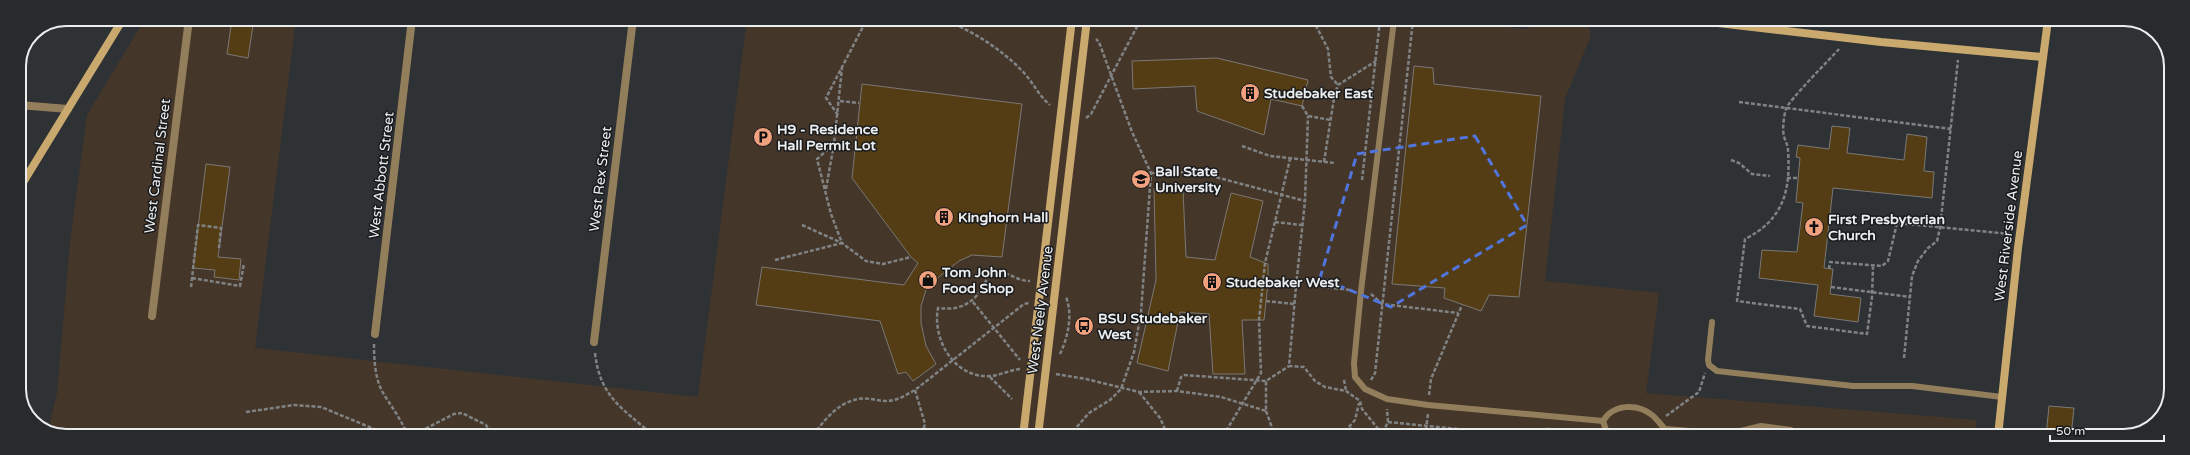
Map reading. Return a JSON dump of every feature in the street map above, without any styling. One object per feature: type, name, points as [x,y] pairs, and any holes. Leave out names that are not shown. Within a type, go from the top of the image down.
[{"type":"street","points":[[26,178],[119,26]]},
{"type":"street","name":"West Cardinal Street","points":[[152,316],[188,26]]},
{"type":"street","name":"West Abbott Street","points":[[374,334],[411,26]]},
{"type":"street","name":"West Rex Street","points":[[594,342],[631,26]]},
{"type":"street","name":"West Neely Avenue","points":[[1024,429],[1071,26]]},
{"type":"street","name":"West Neely Avenue","points":[[1039,429],[1085,26]]},
{"type":"street","points":[[1744,26],[1918,46],[2042,57]]},
{"type":"street","name":"West Riverside Avenue","points":[[1999,429],[2018,248],[2047,26]]},
{"type":"street","points":[[26,105],[68,109]]},
{"type":"lane","points":[[1393,26],[1361,291],[1354,363],[1355,377],[1359,384],[1369,392],[1387,399],[1428,405],[1603,421]]},
{"type":"lane","points":[[1712,322],[1709,365],[1717,371],[1838,384],[1912,386],[2002,397]]},
{"type":"lane","points":[[1603,421],[1608,413],[1615,409],[1628,407],[1639,409],[1652,415],[1665,429]]},
{"type":"lane","points":[[1603,421],[1606,429]]},
{"type":"lane","points":[[1749,429],[1761,426],[1784,429]]},
{"type":"path","points":[[838,115],[826,98],[863,26]]},
{"type":"path","points":[[957,26],[985,40],[1003,54],[1025,74],[1045,101],[1050,105]]},
{"type":"path","points":[[1086,118],[1091,114],[1138,26]]},
{"type":"path","points":[[1316,26],[1328,49],[1331,77],[1338,85]]},
{"type":"path","points":[[1370,381],[1375,373],[1412,26]]},
{"type":"path","points":[[1075,429],[1089,413],[1110,400],[1121,389],[1134,352],[1141,313],[1151,173],[1132,132],[1113,75],[1099,42],[1096,39]]},
{"type":"path","points":[[1839,49],[1786,109],[1783,134],[1788,148],[1787,178],[1783,204],[1774,219],[1760,232],[1745,239],[1737,301],[1800,309],[1807,326],[1867,334],[1872,292],[1873,267]]},
{"type":"path","points":[[1324,162],[1334,98],[1338,85],[1376,60]]},
{"type":"path","points":[[1904,358],[1912,276],[1918,261],[1928,248],[1936,241],[1940,228],[1958,60]]},
{"type":"path","points":[[826,192],[840,101],[842,68]]},
{"type":"path","points":[[840,101],[859,103]]},
{"type":"path","points":[[1739,102],[1951,129]]},
{"type":"path","points":[[1289,366],[1305,201],[1308,116],[1302,106]]},
{"type":"path","points":[[1308,116],[1331,120]]},
{"type":"path","points":[[834,144],[818,159],[830,214],[842,244]]},
{"type":"path","points":[[1242,146],[1270,156],[1335,163]]},
{"type":"path","points":[[1227,429],[1261,373],[1259,320],[1265,263],[1290,159]]},
{"type":"path","points":[[1732,160],[1739,163],[1752,174],[1770,176]]},
{"type":"path","points":[[1151,173],[1197,172],[1281,196],[1305,201]]},
{"type":"path","points":[[1787,178],[1798,178]]},
{"type":"path","points":[[1275,222],[1302,225]]},
{"type":"path","points":[[1828,269],[1830,262],[1873,267],[1882,266],[1888,261],[1897,223],[2010,234]]},
{"type":"path","points":[[191,287],[198,225],[221,228],[219,248]]},
{"type":"path","points":[[802,225],[842,244],[866,261],[883,264],[911,257]]},
{"type":"path","points":[[775,260],[842,244]]},
{"type":"path","points":[[192,278],[240,286],[244,263]]},
{"type":"path","points":[[1021,370],[990,376],[968,371],[952,360],[944,349],[936,327],[938,308],[956,309],[973,302],[986,284],[990,270],[1004,271],[1024,281],[1032,282]]},
{"type":"path","points":[[1268,283],[1296,286]]},
{"type":"path","points":[[1322,287],[1369,292],[1382,304],[1458,312]]},
{"type":"path","points":[[1831,287],[1910,297]]},
{"type":"path","points":[[973,302],[1022,362]]},
{"type":"path","points":[[1266,302],[1294,304]]},
{"type":"path","points":[[818,429],[829,415],[844,404],[859,399],[887,401],[899,399],[916,390],[1024,304],[1029,303]]},
{"type":"path","points":[[1426,426],[1431,379],[1462,304]]},
{"type":"path","points":[[374,334],[374,363],[382,390],[396,411],[405,429]]},
{"type":"path","points":[[594,342],[597,372],[611,398],[646,429]]},
{"type":"path","points":[[1666,416],[1699,392],[1709,365]]},
{"type":"path","points":[[1177,391],[1181,377],[1184,375],[1266,381],[1289,366],[1304,367],[1315,381],[1325,387],[1346,390],[1360,401],[1365,402]]},
{"type":"path","points":[[1055,382],[1056,374],[1086,379],[1121,389],[1138,392],[1177,391],[1221,397],[1266,411]]},
{"type":"path","points":[[990,376],[1012,399]]},
{"type":"path","points":[[1266,381],[1266,411],[1272,429]]},
{"type":"path","points":[[916,390],[925,424],[924,429]]},
{"type":"path","points":[[1138,392],[1160,418],[1165,429]]},
{"type":"path","points":[[1350,428],[1355,420],[1362,397]]},
{"type":"path","points":[[1360,401],[1362,409],[1378,429]]},
{"type":"path","points":[[246,412],[294,405],[321,408],[374,429]]},
{"type":"path","points":[[1380,408],[1388,412],[1388,422],[1385,429]]},
{"type":"path","points":[[426,429],[454,414],[462,413],[486,425],[488,429]]},
{"type":"path","points":[[1388,422],[1456,429]]},
{"type":"highlighted area","points":[[1475,136],[1527,225],[1391,307],[1320,278],[1357,154]]},
{"type":"shaded area","name":"Ball State University","points":[[141,26],[295,26],[255,348],[698,397],[746,26],[1498,26],[1523,29],[1534,26],[1589,27],[1591,35],[1565,99],[1545,281],[1659,293],[1646,393],[1977,420],[1975,429],[58,428],[49,425],[57,394],[70,242],[87,115]]},
{"type":"building","points":[[231,26],[253,26],[248,58],[227,54]]},
{"type":"building","name":"Studebaker East","points":[[1217,58],[1308,80],[1302,106],[1271,99],[1264,135],[1197,111],[1195,86],[1133,89],[1132,61]]},
{"type":"building","points":[[1414,66],[1433,68],[1434,84],[1541,96],[1519,297],[1489,295],[1481,311],[1444,298],[1445,288],[1392,284]]},
{"type":"building","name":"Kinghorn Hall","points":[[862,84],[1022,104],[1002,257],[972,255],[959,261],[940,276],[926,290],[921,306],[921,323],[926,346],[936,364],[913,381],[906,372],[898,374],[880,321],[756,305],[762,267],[904,285],[918,263],[911,257],[852,178]]},
{"type":"building","name":"First Presbyterian Church","points":[[1832,126],[1850,128],[1847,153],[1904,160],[1907,134],[1927,137],[1924,171],[1934,172],[1932,198],[1833,188],[1824,268],[1833,269],[1830,294],[1861,298],[1858,322],[1814,316],[1818,285],[1759,278],[1762,250],[1797,252],[1803,203],[1796,202],[1800,158],[1796,157],[1798,145],[1829,149]]},
{"type":"building","points":[[206,164],[230,167],[218,257],[241,259],[239,280],[214,277],[215,270],[193,268]]},
{"type":"building","name":"Studebaker West","points":[[1154,188],[1183,190],[1186,257],[1215,260],[1231,193],[1263,201],[1250,257],[1268,264],[1268,283],[1264,320],[1242,320],[1245,374],[1213,374],[1209,314],[1180,312],[1168,371],[1137,363],[1156,280]]},
{"type":"building","points":[[2049,406],[2074,408],[2072,429],[2047,429]]},
{"type":"place","name":"Studebaker East","points":[[1250,93]]},
{"type":"place","name":"H9 - Residence Hall Permit Lot","points":[[763,137]]},
{"type":"place","name":"Ball State University","points":[[1141,179]]},
{"type":"place","name":"Kinghorn Hall","points":[[944,217]]},
{"type":"place","name":"First Presbyterian Church","points":[[1814,227]]},
{"type":"place","name":"Tom John Food Shop","points":[[928,280]]},
{"type":"place","name":"Studebaker West","points":[[1212,282]]},
{"type":"place","name":"BSU Studebaker West","points":[[1084,326]]}]
